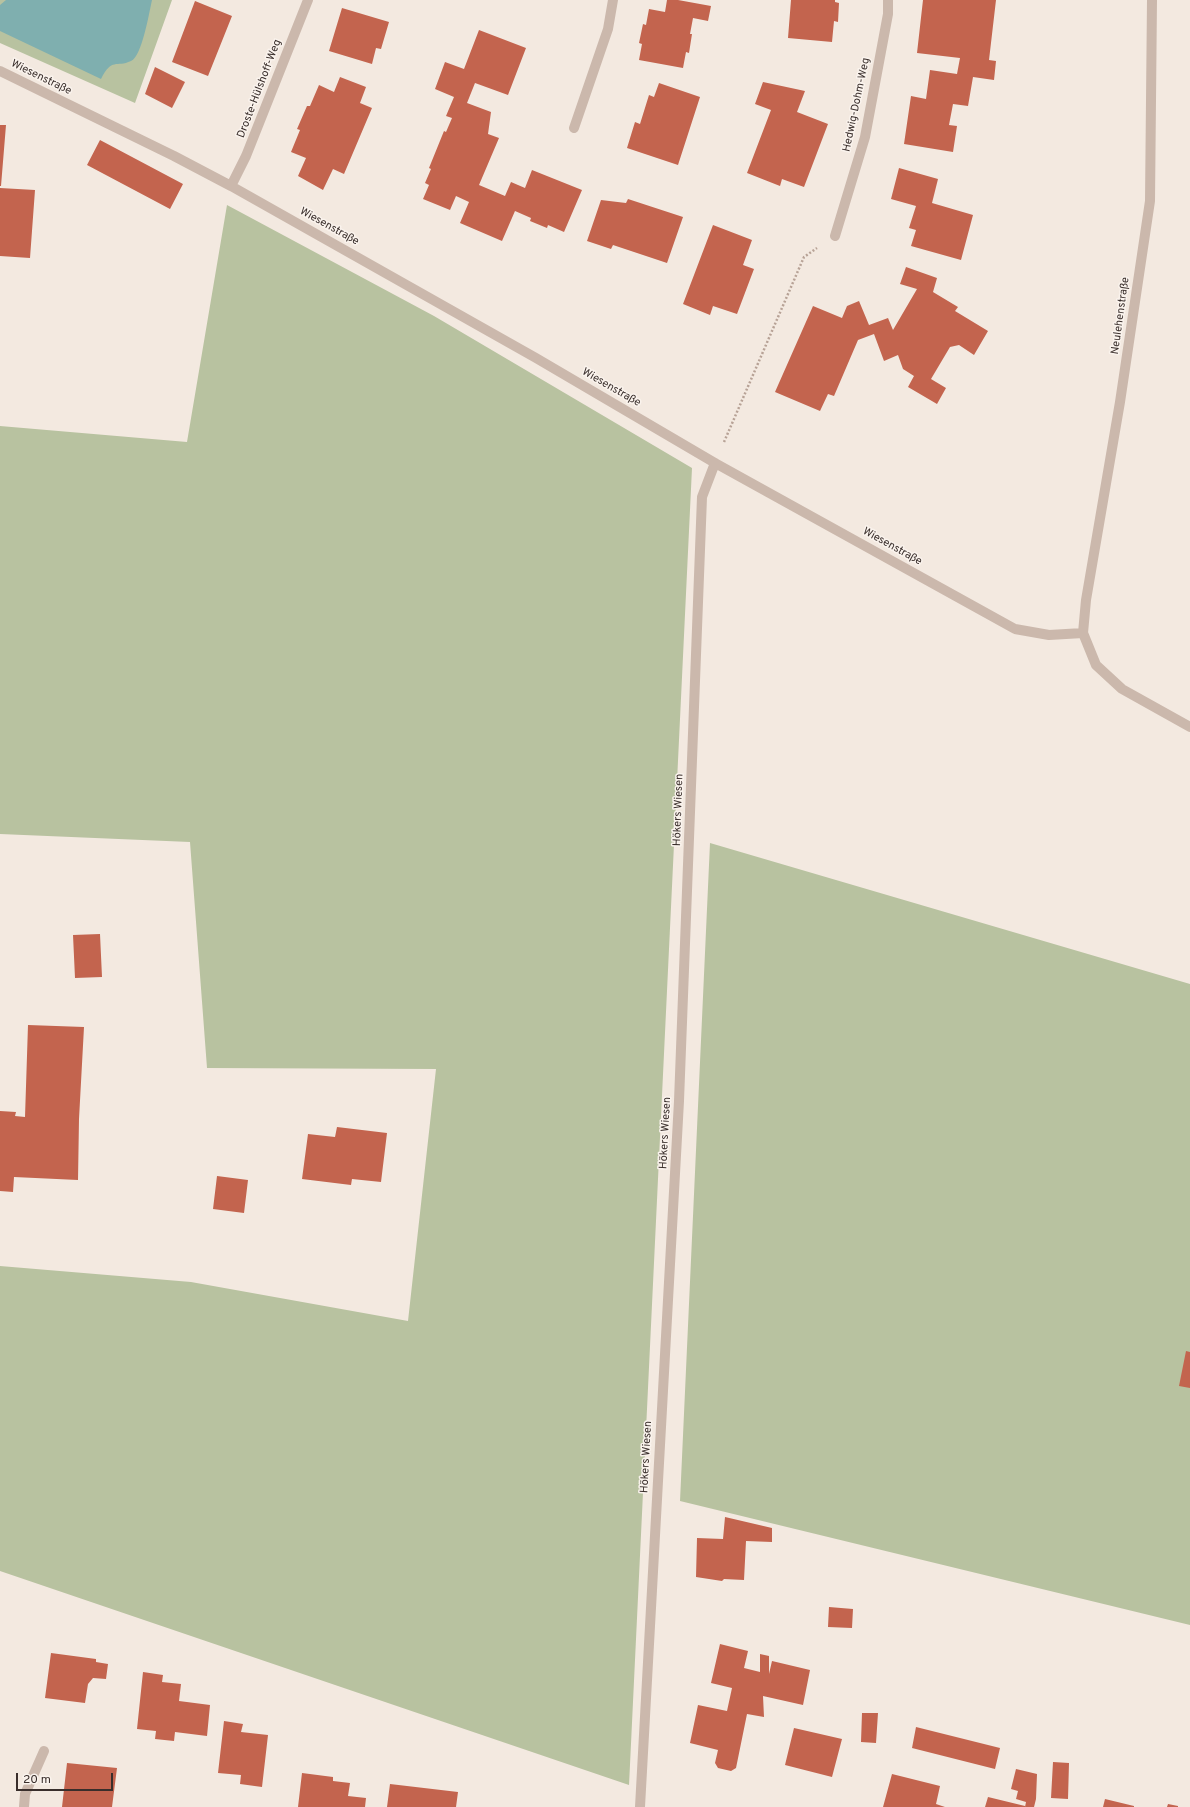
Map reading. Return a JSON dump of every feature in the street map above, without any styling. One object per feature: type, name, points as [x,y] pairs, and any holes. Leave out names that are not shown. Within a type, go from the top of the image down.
[{"type":"street","name":"Droste-Hülshoff-Weg","points":[[231,186],[246,156],[308,0]]},
{"type":"street","points":[[574,128],[608,29],[613,0]]},
{"type":"street","name":"Hedwig-Dohm-Weg","points":[[835,236],[865,137],[888,14],[888,0]]},
{"type":"street","name":"Neulehenstraße","points":[[1083,633],[1086,600],[1120,402],[1150,201],[1152,0]]},
{"type":"street","name":"Wiesenstraße","points":[[0,71],[174,156],[231,186],[536,358],[715,463],[1015,629],[1050,636],[1083,633]]},
{"type":"street","name":"Hökers Wiesen","points":[[640,1807],[680,1101],[702,497],[715,463]]},
{"type":"street","points":[[1083,633],[1096,665],[1122,689],[1190,727]]},
{"type":"street","points":[[24,1807],[25,1794],[44,1751]]},
{"type":"path","points":[[715,463],[804,257],[835,236]]},
{"type":"green space","points":[[0,0],[172,0],[135,103],[0,43]]},
{"type":"green space","points":[[227,205],[434,316],[692,468],[629,1785],[0,1571],[0,1266],[191,1282],[408,1321],[436,1069],[207,1068],[190,842],[0,834],[0,426],[187,442]]},
{"type":"green space","points":[[710,843],[1190,984],[1190,1625],[680,1501]]},
{"type":"water","points":[[6,0],[152,0],[142,43],[135,57],[126,63],[111,65],[101,79],[0,31],[0,5]]},
{"type":"building","points":[[667,0],[678,0],[711,6],[708,21],[693,18],[689,53],[686,52],[683,68],[639,60],[642,44],[639,43],[643,24],[646,25],[649,9],[665,12]]},
{"type":"building","points":[[791,0],[835,0],[835,2],[839,3],[838,22],[834,21],[832,42],[788,38]]},
{"type":"building","points":[[923,0],[996,0],[989,60],[996,61],[994,80],[973,77],[968,106],[953,104],[949,125],[957,126],[953,152],[904,144],[911,96],[926,99],[930,70],[957,74],[960,58],[917,53]]},
{"type":"building","points":[[195,1],[232,16],[208,76],[172,62]]},
{"type":"building","points":[[342,8],[389,22],[381,49],[376,48],[372,64],[329,51]]},
{"type":"building","points":[[479,30],[526,48],[508,95],[475,83],[467,103],[491,112],[488,134],[499,138],[479,185],[505,196],[511,182],[525,188],[532,170],[582,190],[564,232],[548,225],[547,228],[530,221],[531,218],[515,211],[502,241],[460,223],[469,202],[456,196],[450,210],[423,199],[429,185],[425,183],[431,169],[429,168],[444,131],[446,132],[452,118],[446,116],[454,97],[435,89],[445,62],[464,69]]},
{"type":"building","points":[[155,67],[185,82],[172,108],[145,94]]},
{"type":"building","points":[[340,77],[366,87],[360,103],[372,108],[344,174],[333,169],[323,190],[298,176],[306,158],[291,152],[300,130],[297,129],[307,106],[310,106],[319,85],[334,92]]},
{"type":"building","points":[[763,82],[805,91],[797,112],[828,124],[804,187],[782,179],[780,186],[747,173],[771,110],[755,104]]},
{"type":"building","points":[[659,83],[700,97],[678,165],[627,148],[635,122],[640,124],[649,95],[654,97]]},
{"type":"building","points":[[0,125],[6,125],[1,186],[0,186]]},
{"type":"building","points":[[100,140],[183,184],[170,209],[87,165]]},
{"type":"building","points":[[899,168],[938,179],[932,203],[973,215],[961,260],[911,246],[916,230],[909,228],[916,206],[891,199]]},
{"type":"building","points":[[0,188],[35,190],[30,258],[0,256]]},
{"type":"building","points":[[628,199],[683,217],[667,263],[613,245],[611,249],[587,241],[601,200],[626,203]]},
{"type":"building","points":[[713,225],[752,240],[743,265],[754,269],[737,314],[713,306],[710,315],[683,304]]},
{"type":"building","points":[[906,267],[937,278],[933,292],[958,307],[955,311],[988,331],[974,355],[959,345],[950,347],[931,379],[946,388],[937,404],[908,387],[914,376],[903,369],[898,355],[884,361],[874,334],[858,340],[834,396],[828,394],[820,411],[775,392],[813,306],[842,318],[847,306],[859,301],[869,325],[888,318],[893,330],[917,289],[900,284]]},
{"type":"building","points":[[100,934],[102,977],[75,978],[73,935]]},
{"type":"building","points":[[28,1025],[84,1027],[79,1119],[78,1180],[14,1177],[13,1192],[0,1191],[0,1111],[16,1112],[15,1116],[25,1117]]},
{"type":"building","points":[[337,1127],[387,1133],[381,1182],[352,1179],[351,1185],[302,1179],[308,1134],[335,1137]]},
{"type":"building","points":[[217,1176],[248,1180],[244,1213],[213,1209]]},
{"type":"building","points":[[1186,1351],[1190,1352],[1190,1388],[1179,1386]]},
{"type":"building","points":[[725,1517],[772,1528],[772,1542],[746,1541],[744,1580],[724,1579],[722,1581],[696,1577],[697,1538],[723,1539]]},
{"type":"building","points":[[829,1607],[853,1609],[852,1628],[828,1627]]},
{"type":"building","points":[[720,1644],[748,1651],[744,1668],[760,1672],[760,1654],[769,1656],[769,1674],[772,1661],[810,1670],[803,1705],[763,1696],[764,1717],[747,1714],[736,1768],[731,1771],[718,1768],[715,1763],[718,1750],[690,1743],[698,1705],[727,1711],[732,1688],[711,1683]]},
{"type":"building","points":[[51,1653],[96,1659],[96,1662],[108,1664],[106,1679],[93,1678],[88,1684],[85,1703],[45,1698]]},
{"type":"building","points":[[143,1672],[163,1675],[162,1682],[181,1684],[179,1701],[210,1705],[207,1736],[175,1732],[174,1741],[155,1739],[156,1731],[137,1729]]},
{"type":"building","points":[[862,1713],[878,1713],[876,1743],[861,1742]]},
{"type":"building","points":[[224,1721],[243,1724],[241,1732],[268,1735],[262,1787],[240,1784],[241,1775],[218,1773]]},
{"type":"building","points":[[916,1727],[1000,1748],[995,1769],[912,1748]]},
{"type":"building","points":[[794,1728],[842,1739],[832,1777],[785,1765]]},
{"type":"building","points":[[1053,1762],[1069,1763],[1068,1799],[1051,1798]]},
{"type":"building","points":[[67,1763],[117,1768],[112,1807],[62,1807]]},
{"type":"building","points":[[1016,1769],[1037,1774],[1036,1799],[1034,1807],[1025,1807],[1026,1802],[1016,1799],[1018,1791],[1011,1789]]},
{"type":"building","points":[[302,1773],[333,1777],[333,1781],[350,1783],[348,1796],[366,1798],[365,1807],[298,1807]]},
{"type":"building","points":[[892,1774],[940,1786],[936,1804],[945,1807],[883,1807]]},
{"type":"building","points":[[390,1784],[458,1792],[456,1807],[387,1807]]},
{"type":"building","points":[[988,1797],[1025,1806],[1025,1807],[985,1807]]},
{"type":"building","points":[[1105,1799],[1134,1806],[1134,1807],[1103,1807]]},
{"type":"building","points":[[1168,1804],[1178,1806],[1178,1807],[1167,1807]]}]
